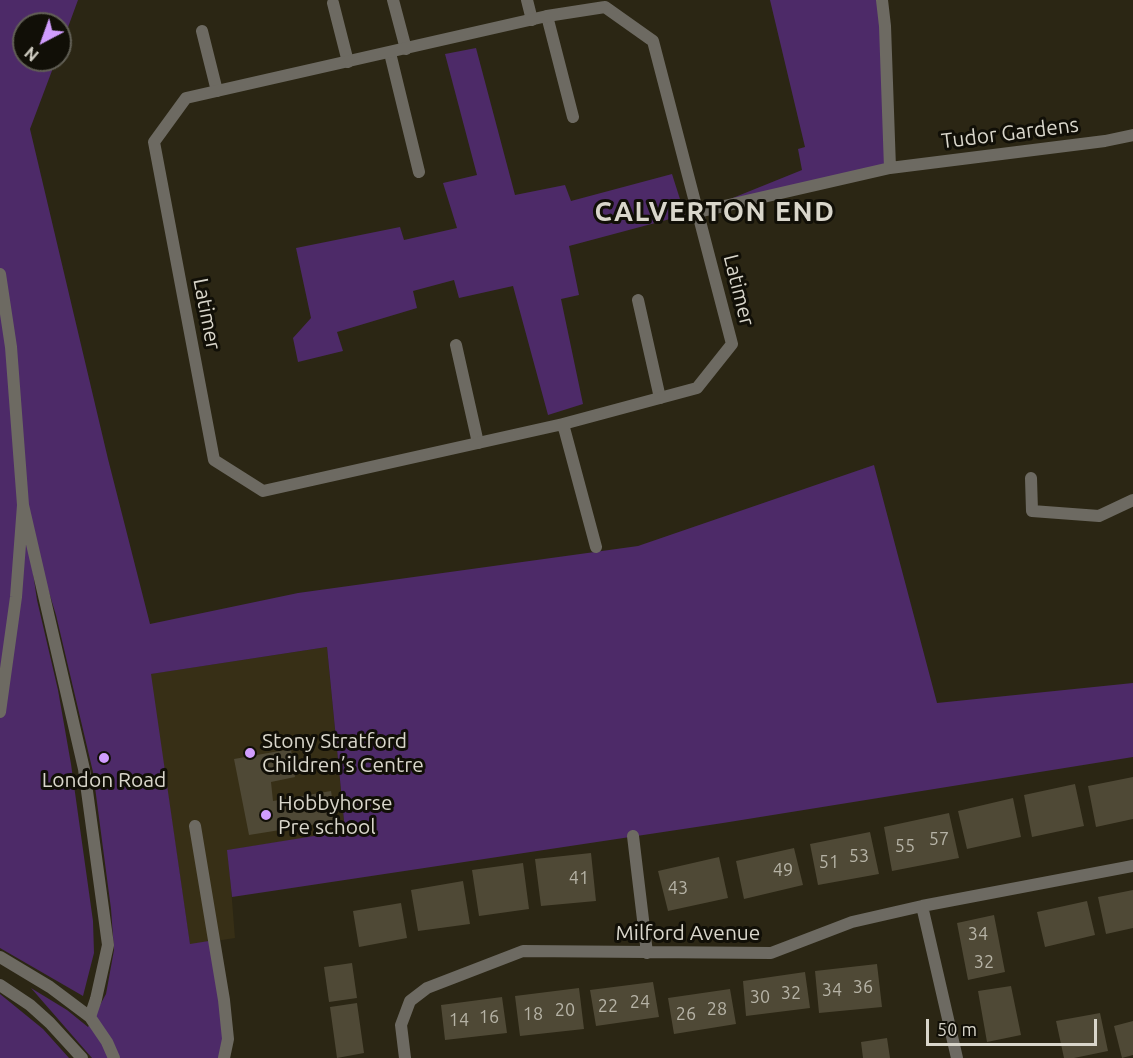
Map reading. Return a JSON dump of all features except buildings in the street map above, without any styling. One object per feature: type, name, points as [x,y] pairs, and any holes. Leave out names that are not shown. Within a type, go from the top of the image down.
[{"type":"street","points":[[393,0],[406,49]]},
{"type":"street","points":[[527,0],[532,20]]},
{"type":"street","points":[[882,0],[891,168]]},
{"type":"street","points":[[333,3],[348,62]]},
{"type":"street","name":"Latimer","points":[[605,7],[653,41],[732,344],[697,388],[563,424],[262,491],[214,460],[154,142],[186,98],[532,20],[605,7]]},
{"type":"street","points":[[547,16],[573,117]]},
{"type":"street","points":[[202,31],[217,91]]},
{"type":"street","points":[[390,52],[419,172]]},
{"type":"street","name":"Tudor Gardens","points":[[698,212],[891,168],[1105,141],[1133,135]]},
{"type":"street","points":[[0,274],[11,347],[23,505],[16,597],[0,712]]},
{"type":"street","points":[[638,300],[660,398]]},
{"type":"street","points":[[456,345],[478,443]]},
{"type":"street","points":[[563,424],[596,547]]},
{"type":"street","points":[[1031,478],[1032,511],[1099,516],[1133,500]]},
{"type":"street","points":[[23,505],[84,769],[108,945],[90,1017]]},
{"type":"street","points":[[195,826],[224,1000],[228,1039],[224,1058]]},
{"type":"street","points":[[633,836],[647,953]]},
{"type":"street","name":"Milford Avenue","points":[[405,1058],[400,1024],[410,1001],[427,988],[524,951],[771,953],[852,922],[922,906],[1133,866]]},
{"type":"street","points":[[922,906],[957,1058]]},
{"type":"street","points":[[0,957],[50,987],[90,1017],[107,1042],[114,1058]]},
{"type":"street","points":[[0,985],[30,1005],[82,1058]]},
{"type":"shaded area","points":[[0,0],[78,0],[72,16],[72,12],[12,12],[12,72],[51,72],[30,129],[108,459],[150,624],[298,593],[638,546],[874,465],[937,703],[1133,683],[1133,757],[723,823],[232,897],[227,850],[345,831],[327,647],[151,674],[190,944],[215,940],[224,1058],[92,1058],[31,988],[67,1010],[88,1027],[106,994],[114,950],[111,909],[93,772],[56,615],[24,511],[37,600],[58,690],[71,764],[93,921],[94,953],[83,996],[0,948]]},
{"type":"shaded area","points":[[770,0],[882,0],[890,168],[698,212],[802,170],[798,149],[805,147]]},
{"type":"shaded area","points":[[476,48],[515,195],[565,185],[571,201],[672,174],[685,215],[569,246],[579,295],[561,299],[583,404],[548,415],[513,286],[459,298],[454,280],[413,291],[417,308],[337,332],[343,351],[298,362],[293,338],[311,318],[296,248],[400,227],[404,240],[457,228],[443,183],[477,175],[445,54]]},
{"type":"shaded area","name":"Stony Stratford Children’s Centre","points":[[327,647],[345,832],[228,850],[235,938],[190,945],[150,674]]},
{"type":"shaded area","points":[[0,994],[43,1029],[69,1058],[0,1058]]},
{"type":"place","name":"Stony Stratford Children’s Centre","points":[[250,753]]},
{"type":"place","name":"London Road","points":[[104,758]]},
{"type":"place","name":"Hobbyhorse Pre school","points":[[266,815]]},
{"type":"district","name":"CALVERTON END","points":[[715,212]]}]
